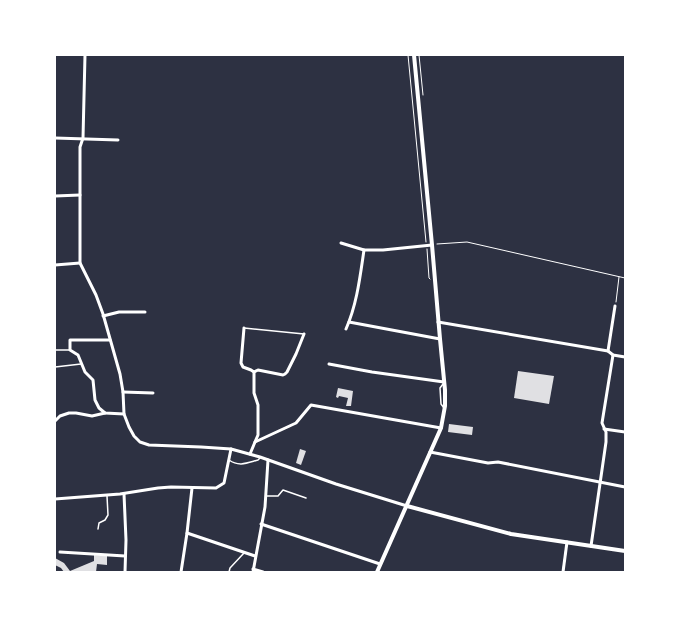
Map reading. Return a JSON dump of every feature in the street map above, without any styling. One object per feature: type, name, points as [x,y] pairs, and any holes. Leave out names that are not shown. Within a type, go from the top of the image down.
[{"type":"street","points":[[85,55],[83,138],[80,147],[80,263],[96,295],[120,374],[124,414],[134,436],[140,442],[149,445],[231,449],[407,506],[511,534],[625,551]]},
{"type":"street","points":[[377,572],[441,428],[445,398],[414,55]]},
{"type":"street","points":[[55,138],[118,140]]},
{"type":"street","points":[[55,196],[80,195]]},
{"type":"street","points":[[341,243],[364,250],[383,250],[432,245]]},
{"type":"street","points":[[346,329],[358,292],[364,250]]},
{"type":"street","points":[[55,265],[80,263]]},
{"type":"street","points":[[608,351],[615,306]]},
{"type":"street","points":[[103,316],[119,312],[145,312]]},
{"type":"street","points":[[349,322],[440,339]]},
{"type":"street","points":[[438,322],[608,351],[613,354],[625,356]]},
{"type":"street","points":[[244,328],[241,363],[243,367],[254,372],[258,370],[283,375],[287,372],[304,334]]},
{"type":"street","points":[[106,413],[99,408],[95,400],[93,380],[85,372],[78,355],[70,350],[70,340],[110,340]]},
{"type":"street","points":[[591,546],[607,435],[602,423],[613,354]]},
{"type":"street","points":[[329,364],[444,382]]},
{"type":"street","points":[[250,454],[258,435],[258,405],[254,393],[254,372]]},
{"type":"street","points":[[123,392],[153,393]]},
{"type":"street","points":[[255,442],[296,423],[311,405],[441,428]]},
{"type":"street","points":[[55,421],[60,416],[76,412],[92,416],[106,413],[124,414]]},
{"type":"street","points":[[604,428],[625,432]]},
{"type":"street","points":[[55,498],[107,496],[171,487],[216,488],[224,483],[231,449]]},
{"type":"street","points":[[430,452],[488,463],[498,462],[625,487]]},
{"type":"street","points":[[263,572],[253,570],[261,524],[266,507],[268,460]]},
{"type":"street","points":[[181,572],[192,488]]},
{"type":"street","points":[[124,494],[126,540],[125,572]]},
{"type":"street","points":[[261,524],[380,564]]},
{"type":"street","points":[[187,533],[255,556]]},
{"type":"street","points":[[563,572],[568,542]]},
{"type":"street","points":[[60,552],[125,556]]},
{"type":"lane","points":[[244,328],[304,334]]},
{"type":"lane","points":[[55,350],[70,350]]},
{"type":"lane","points":[[55,367],[82,364]]},
{"type":"lane","points":[[229,460],[239,464],[258,460],[260,458]]},
{"type":"lane","points":[[267,496],[278,496],[283,490],[306,498]]},
{"type":"lane","points":[[98,529],[99,523],[105,520],[108,515],[107,496]]},
{"type":"lane","points":[[229,572],[230,568],[244,552]]},
{"type":"path","points":[[408,55],[429,278],[435,286]]},
{"type":"path","points":[[432,245],[438,243],[468,242],[625,278]]},
{"type":"path","points":[[615,306],[619,277]]},
{"type":"building","points":[[518,371],[554,376],[549,404],[514,398]]},
{"type":"building","points":[[338,388],[353,391],[351,406],[346,406],[348,398],[339,396],[338,398],[336,397]]},
{"type":"building","points":[[449,424],[473,427],[472,435],[448,432]]},
{"type":"building","points":[[300,449],[306,451],[301,465],[296,463]]},
{"type":"building","points":[[94,555],[107,556],[107,565],[97,564],[96,572],[64,572],[61,568],[55,565],[55,558],[64,563],[70,571],[94,561]]}]
